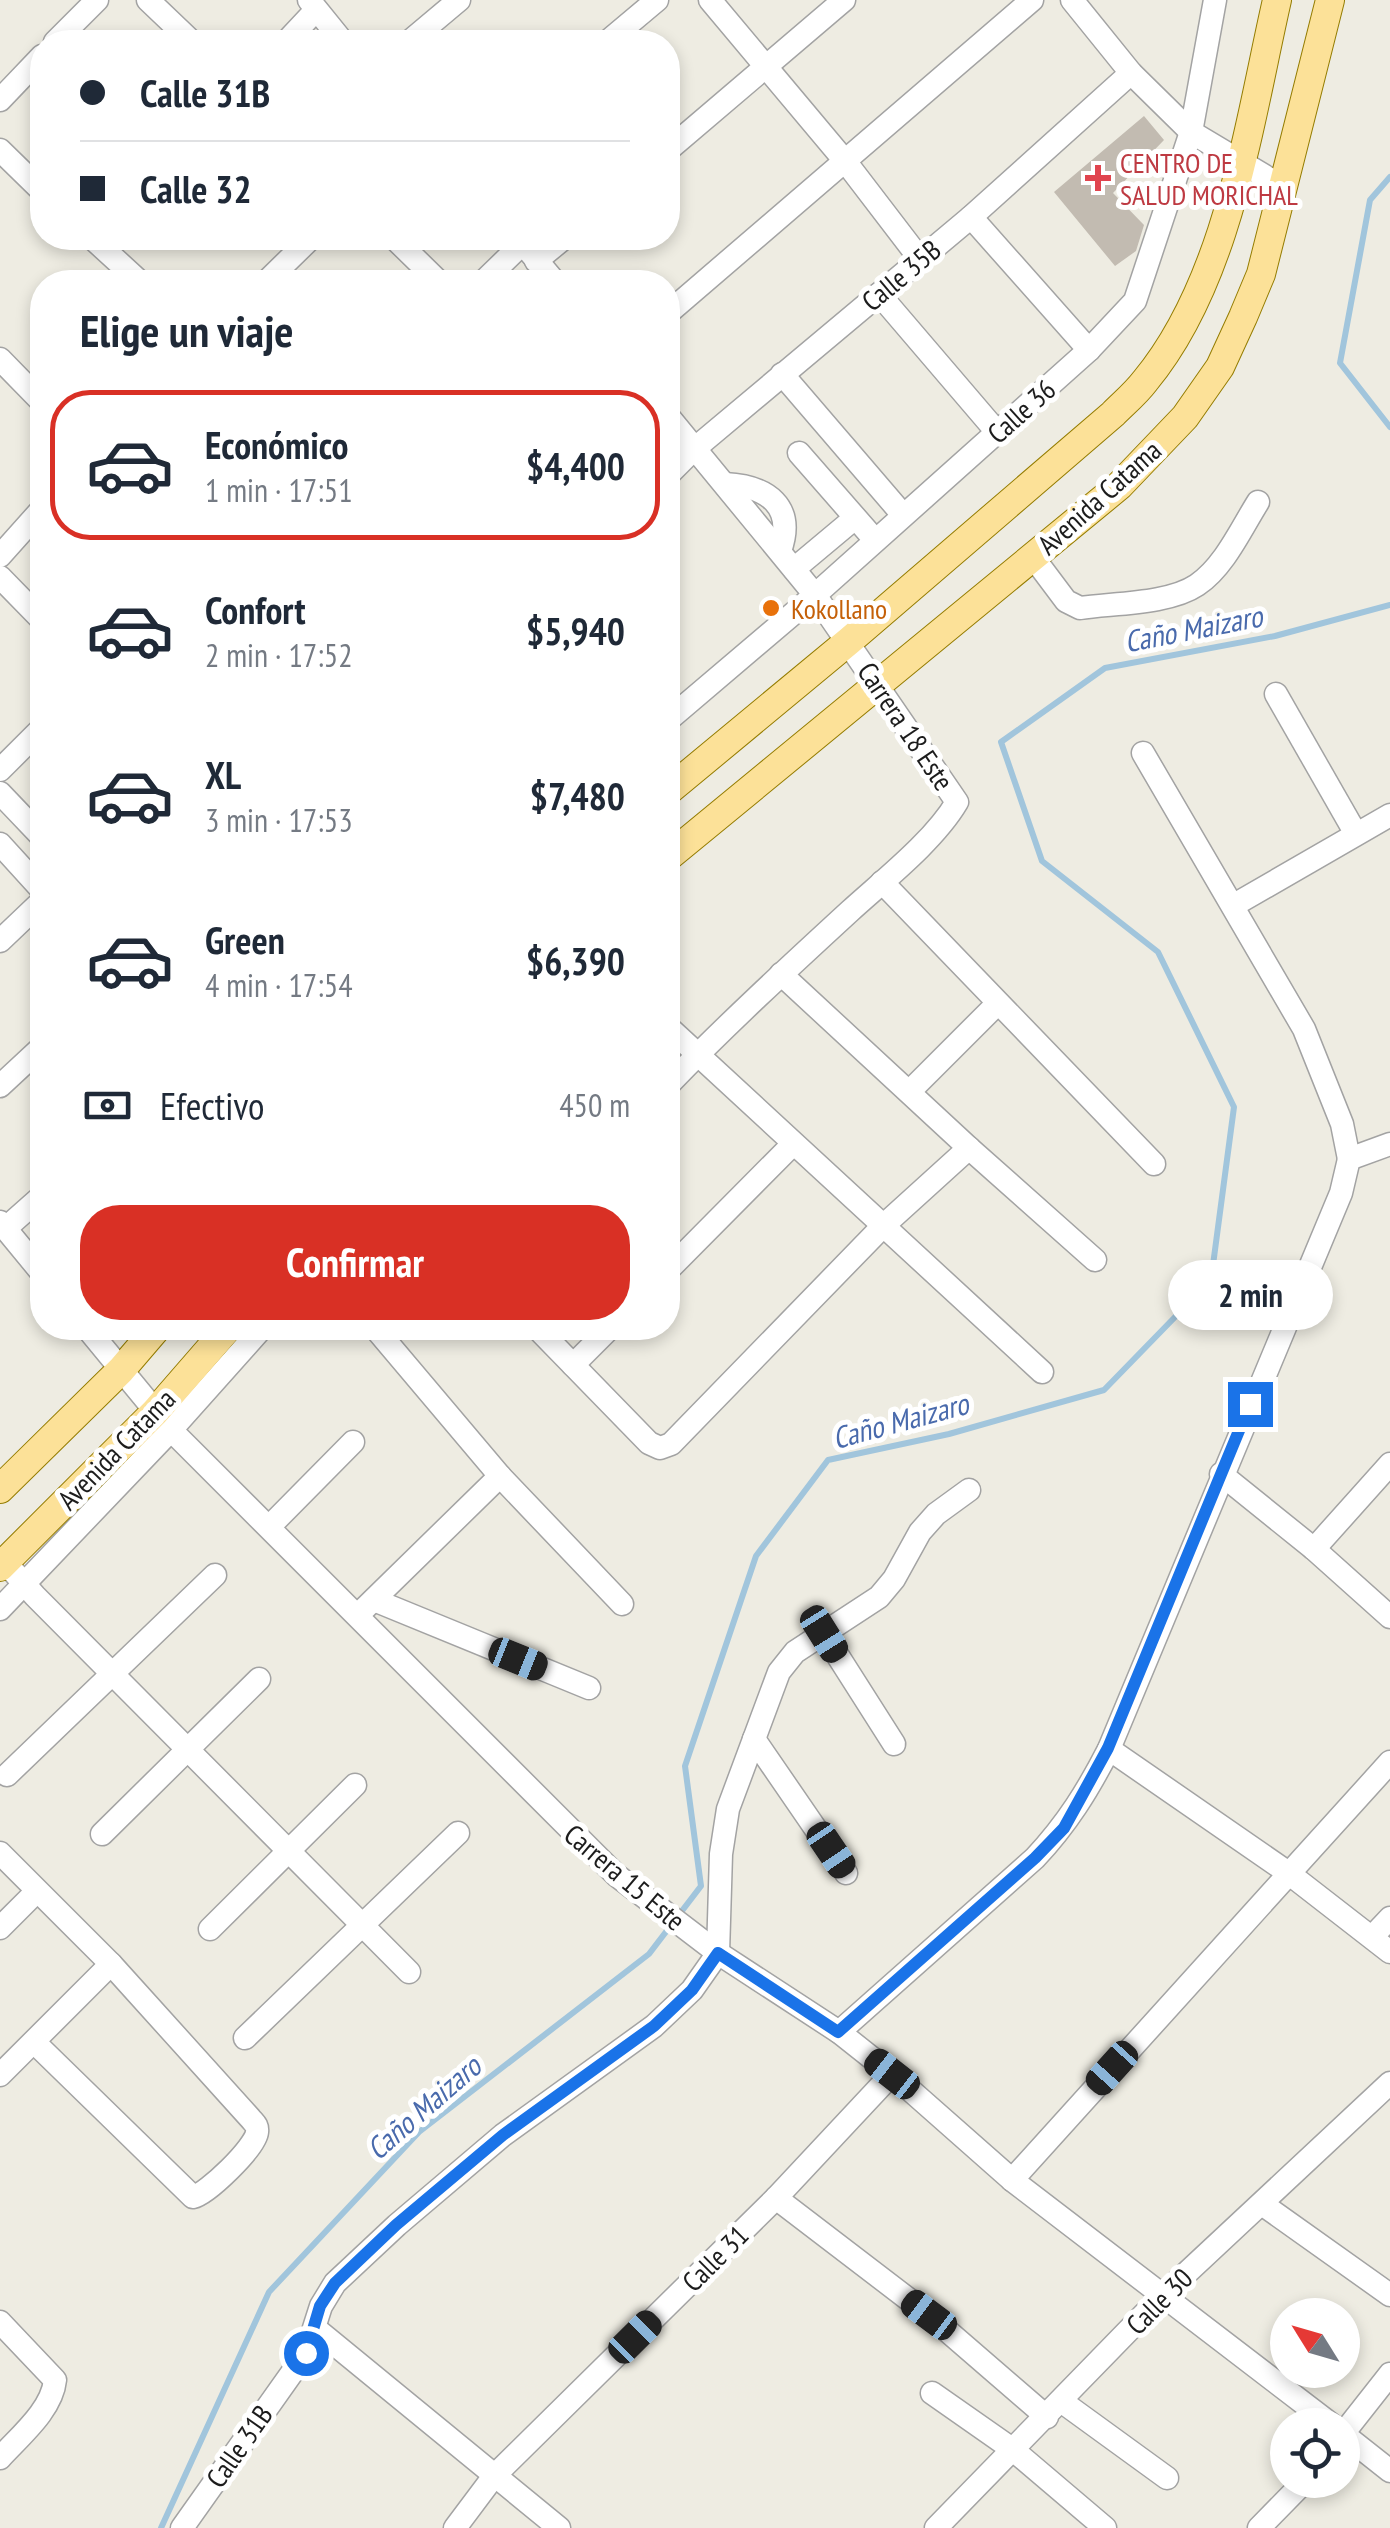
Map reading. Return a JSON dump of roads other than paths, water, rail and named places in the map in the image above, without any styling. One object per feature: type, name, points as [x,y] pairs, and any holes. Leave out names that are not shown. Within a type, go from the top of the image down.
[{"type":"main road","name":"Avenida Catama","points":[[680,781],[1113,414],[1145,381],[1174,340],[1201,286],[1240,163],[1277,0]]},
{"type":"main road","name":"Avenida Catama","points":[[680,847],[1119,486],[1184,417],[1220,366],[1261,274],[1330,0]]},
{"type":"main road","name":"Avenida Catama","points":[[0,1489],[147,1340]]},
{"type":"main road","name":"Avenida Catama","points":[[2,1564],[163,1421],[220,1340]]},
{"type":"street","points":[[67,30],[96,0]]},
{"type":"street","points":[[148,0],[179,30]]},
{"type":"street","points":[[423,30],[459,0]]},
{"type":"street","points":[[622,30],[658,0]]},
{"type":"street","points":[[710,0],[846,161],[920,259]]},
{"type":"street","points":[[680,140],[844,0]]},
{"type":"street","points":[[680,304],[1032,0]]},
{"type":"street","points":[[1072,0],[1131,73],[1190,132],[1283,187]]},
{"type":"street","name":"Calle 36","points":[[680,710],[1090,350],[1135,302],[1190,132],[1215,0]]},
{"type":"street","points":[[294,30],[312,5],[333,30]]},
{"type":"street","points":[[0,100],[30,69]]},
{"type":"street","name":"Calle 35B","points":[[680,462],[971,217],[1131,73]]},
{"type":"street","points":[[0,150],[30,179]]},
{"type":"street","points":[[971,217],[1090,350]]},
{"type":"street","points":[[108,250],[128,270]]},
{"type":"street","points":[[278,270],[299,250]]},
{"type":"street","points":[[406,250],[427,270]]},
{"type":"street","points":[[498,270],[522,250]]},
{"type":"street","points":[[528,250],[544,270]]},
{"type":"street","points":[[879,294],[997,432]]},
{"type":"street","points":[[0,359],[30,390]]},
{"type":"street","points":[[782,374],[902,514]]},
{"type":"street","name":"Carrera 18 Este","points":[[680,433],[815,595],[957,802],[944,821],[882,882]]},
{"type":"street","points":[[799,453],[874,540]]},
{"type":"street","points":[[1033,557],[1066,601],[1080,608],[1178,595],[1199,584],[1216,566],[1258,502]]},
{"type":"street","points":[[787,560],[855,518]]},
{"type":"street","points":[[0,556],[30,523]]},
{"type":"street","points":[[0,576],[30,607]]},
{"type":"street","points":[[1276,694],[1356,834]]},
{"type":"street","points":[[0,770],[30,740]]},
{"type":"street","points":[[838,2032],[1064,1828],[1108,1748],[1341,1194],[1349,1160],[1342,1124],[1304,1029],[1143,753]]},
{"type":"street","points":[[0,793],[30,824]]},
{"type":"street","points":[[1234,905],[1390,815]]},
{"type":"street","points":[[0,844],[30,877]]},
{"type":"street","points":[[680,1073],[882,882],[1154,1164]]},
{"type":"street","points":[[0,941],[30,912]]},
{"type":"street","points":[[781,974],[1096,1260]]},
{"type":"street","points":[[910,1091],[997,1004]]},
{"type":"street","points":[[680,1038],[1042,1372]]},
{"type":"street","points":[[0,1086],[30,1058]]},
{"type":"street","points":[[680,1258],[793,1144]]},
{"type":"street","points":[[1349,1160],[1390,1144]]},
{"type":"street","points":[[548,1340],[649,1443],[660,1448],[671,1444],[883,1226],[969,1148]]},
{"type":"street","points":[[30,1205],[3,1225],[30,1258]]},
{"type":"street","name":"Carrera 15 Este","points":[[97,1340],[163,1421],[270,1526],[366,1608],[616,1875],[718,1953],[838,2032],[1012,2180],[1310,2408]]},
{"type":"street","points":[[0,1609],[25,1585],[163,1421],[249,1340]]},
{"type":"street","points":[[385,1340],[500,1476],[622,1604]]},
{"type":"street","points":[[572,1365],[598,1340]]},
{"type":"street","points":[[270,1526],[353,1442]]},
{"type":"street","points":[[1314,1549],[1390,1464]]},
{"type":"street","points":[[1220,1474],[1314,1549],[1390,1617]]},
{"type":"street","points":[[500,1476],[366,1608],[590,1688]]},
{"type":"street","points":[[718,1953],[721,1854],[728,1809],[778,1672],[795,1652],[878,1596],[894,1579],[920,1532],[936,1514],[969,1490]]},
{"type":"street","points":[[2,1564],[408,1972]]},
{"type":"street","points":[[6,1774],[215,1575]]},
{"type":"street","points":[[824,1634],[894,1744]]},
{"type":"street","points":[[102,1834],[260,1679]]},
{"type":"street","points":[[754,1739],[846,1873]]},
{"type":"street","points":[[1108,1748],[1287,1872],[1381,1944],[1390,1918]]},
{"type":"street","points":[[1012,2180],[1390,1762]]},
{"type":"street","points":[[210,1929],[355,1785]]},
{"type":"street","points":[[245,2038],[458,1832]]},
{"type":"street","points":[[0,1853],[111,1964],[256,2126],[257,2134],[208,2190],[200,2196],[186,2193],[34,2042]]},
{"type":"street","points":[[0,1928],[38,1892]]},
{"type":"street","name":"Calle 31B","points":[[182,2528],[306,2353],[320,2306],[335,2283],[396,2225],[503,2135],[654,2026],[692,1990],[718,1953]]},
{"type":"street","points":[[0,2075],[111,1964]]},
{"type":"street","name":"Calle 31","points":[[455,2528],[494,2476],[776,2198],[892,2074]]},
{"type":"street","name":"Calle 30","points":[[936,2528],[1163,2294],[1386,2094]]},
{"type":"street","points":[[776,2198],[1054,2409],[1168,2478]]},
{"type":"street","points":[[1262,2204],[1390,2295]]},
{"type":"street","points":[[0,2322],[55,2380],[54,2394],[0,2458]]},
{"type":"street","points":[[316,2329],[559,2528]]},
{"type":"street","points":[[1360,2412],[1390,2374]]},
{"type":"street","points":[[932,2393],[1012,2449],[1105,2528]]},
{"type":"street","points":[[1360,2448],[1390,2472]]},
{"type":"street","points":[[1259,2528],[1288,2498]]},
{"type":"waterway","name":"Caño Maizaro","points":[[1390,177],[1370,200],[1340,363],[1390,427]]},
{"type":"waterway","name":"Caño Maizaro","points":[[161,2528],[269,2292],[419,2132],[649,1954],[701,1886],[685,1766],[756,1556],[828,1460],[949,1434],[1104,1390],[1211,1280],[1234,1107],[1158,952],[1042,861],[1001,742],[1105,668],[1275,636],[1390,605]]},
{"type":"place","name":"CENTRO DE SALUD MORICHAL","points":[[1098,178]]},
{"type":"place","name":"Kokollano","points":[[771,608]]}]
